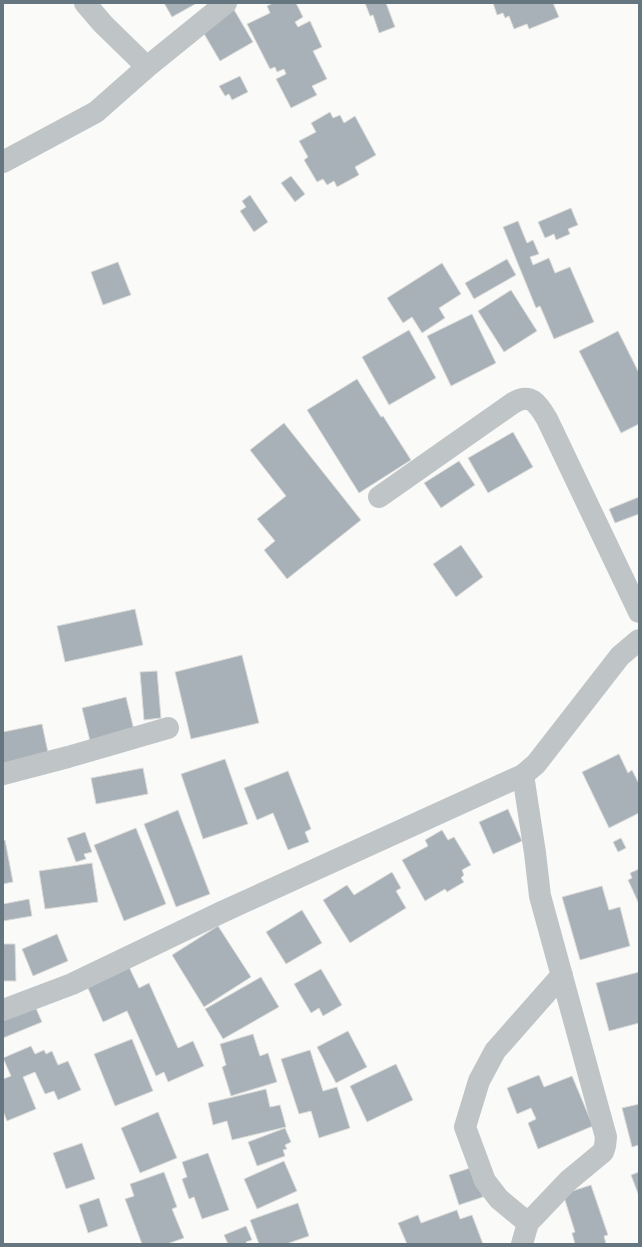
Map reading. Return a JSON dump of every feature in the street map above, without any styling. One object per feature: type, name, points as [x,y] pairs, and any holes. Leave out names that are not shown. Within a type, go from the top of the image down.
[{"type":"street","points":[[85,3],[103,24],[147,67]]},
{"type":"street","points":[[3,162],[96,112],[147,67],[226,3]]},
{"type":"street","points":[[379,497],[512,403],[519,399],[534,401],[540,407],[547,419],[639,612]]},
{"type":"street","points":[[3,1010],[72,984],[229,909],[523,775],[536,764],[620,656],[639,640]]},
{"type":"street","points":[[3,774],[168,728]]},
{"type":"street","points":[[522,1244],[528,1223],[568,1181],[602,1152],[605,1146],[606,1137],[540,896],[523,775]]},
{"type":"street","points":[[528,1223],[499,1199],[485,1181],[465,1127],[479,1081],[495,1051],[562,975]]},
{"type":"building","points":[[164,3],[197,3],[172,17]]},
{"type":"building","points":[[273,3],[296,3],[303,17],[295,22],[298,27],[310,21],[322,47],[313,51],[327,79],[312,86],[317,95],[291,108],[276,79],[286,74],[284,69],[277,72],[275,67],[270,69],[247,24],[270,13],[267,6]]},
{"type":"building","points":[[365,3],[386,3],[395,27],[379,33],[373,15],[370,16]]},
{"type":"building","points":[[493,3],[553,3],[559,17],[529,29],[527,24],[514,29],[509,16],[505,18],[503,13],[497,15]]},
{"type":"building","points":[[233,8],[253,42],[220,61],[200,27]]},
{"type":"building","points":[[240,76],[248,92],[232,100],[229,94],[225,96],[219,86]]},
{"type":"building","points":[[330,112],[333,118],[340,115],[344,123],[355,116],[376,155],[355,167],[359,175],[337,187],[334,181],[327,185],[323,179],[317,182],[304,160],[308,157],[299,141],[316,132],[311,123]]},
{"type":"building","points":[[291,176],[305,194],[295,202],[281,183]]},
{"type":"building","points":[[250,195],[268,222],[254,232],[240,211],[246,207],[242,201]]},
{"type":"building","points":[[571,208],[578,225],[568,229],[570,234],[556,240],[554,234],[545,238],[538,222]]},
{"type":"building","points":[[518,221],[527,243],[533,240],[539,254],[530,257],[533,265],[549,258],[555,273],[570,267],[594,322],[554,339],[540,306],[536,308],[503,227]]},
{"type":"building","points":[[507,259],[516,275],[474,299],[465,283]]},
{"type":"building","points":[[118,262],[131,295],[103,305],[91,272]]},
{"type":"building","points":[[442,263],[461,294],[439,308],[445,318],[422,333],[412,317],[403,323],[387,298]]},
{"type":"building","points":[[511,290],[537,331],[504,352],[478,311]]},
{"type":"building","points":[[472,314],[496,363],[451,386],[427,336]]},
{"type":"building","points":[[409,330],[436,378],[389,405],[362,357]]},
{"type":"building","points":[[618,331],[639,373],[639,424],[621,433],[579,351]]},
{"type":"building","points":[[357,379],[411,460],[359,493],[307,410]]},
{"type":"building","points":[[284,423],[361,520],[287,579],[264,550],[275,541],[257,519],[286,496],[250,450]]},
{"type":"building","points":[[513,432],[533,467],[488,493],[468,458]]},
{"type":"building","points":[[459,461],[475,485],[441,508],[424,483]]},
{"type":"building","points":[[639,497],[639,514],[615,523],[609,509]]},
{"type":"building","points":[[461,545],[483,577],[456,597],[433,564]]},
{"type":"building","points":[[135,609],[143,645],[65,662],[57,626]]},
{"type":"building","points":[[242,655],[259,723],[191,739],[175,672]]},
{"type":"building","points":[[157,671],[161,718],[144,720],[140,672]]},
{"type":"building","points":[[126,697],[134,730],[90,741],[82,708]]},
{"type":"building","points":[[42,724],[49,757],[3,766],[3,732]]},
{"type":"building","points":[[619,754],[628,773],[632,770],[639,784],[639,813],[609,828],[582,772]]},
{"type":"building","points":[[225,759],[248,824],[203,839],[181,774]]},
{"type":"building","points":[[143,768],[148,794],[96,804],[91,778]]},
{"type":"building","points":[[288,771],[311,829],[305,832],[309,842],[288,850],[273,813],[257,820],[244,788]]},
{"type":"building","points":[[508,809],[522,841],[493,854],[479,822]]},
{"type":"building","points":[[178,810],[210,894],[176,907],[144,824]]},
{"type":"building","points":[[136,828],[166,904],[124,921],[94,845]]},
{"type":"building","points":[[442,830],[448,840],[454,837],[471,865],[462,870],[464,875],[461,878],[464,882],[447,892],[445,889],[425,901],[402,860],[428,846],[425,840]]},
{"type":"building","points":[[85,832],[92,852],[84,854],[86,859],[76,862],[67,838]]},
{"type":"building","points":[[621,838],[626,848],[618,852],[613,842]]},
{"type":"building","points":[[5,840],[13,882],[3,884],[3,841]]},
{"type":"building","points":[[92,863],[98,902],[45,909],[39,871]]},
{"type":"building","points":[[639,869],[639,904],[628,880],[632,878],[630,873]]},
{"type":"building","points":[[392,872],[401,888],[396,891],[406,908],[350,943],[323,900],[347,885],[354,895]]},
{"type":"building","points":[[602,886],[609,910],[620,907],[630,946],[580,960],[562,897]]},
{"type":"building","points":[[29,899],[32,916],[3,921],[3,904]]},
{"type":"building","points":[[302,910],[322,943],[286,964],[266,932]]},
{"type":"building","points":[[218,926],[251,977],[204,1007],[172,955]]},
{"type":"building","points":[[57,934],[68,961],[33,976],[22,949]]},
{"type":"building","points":[[3,944],[15,944],[16,981],[3,981]]},
{"type":"building","points":[[129,967],[139,988],[149,983],[178,1048],[193,1041],[204,1066],[168,1082],[164,1072],[156,1076],[127,1011],[103,1022],[87,986]]},
{"type":"building","points":[[321,969],[342,1005],[323,1016],[319,1008],[311,1013],[294,984]]},
{"type":"building","points":[[639,972],[639,1023],[609,1031],[596,983]]},
{"type":"building","points":[[261,977],[279,1007],[223,1039],[205,1009]]},
{"type":"building","points":[[35,1006],[42,1022],[3,1038],[3,1019]]},
{"type":"building","points":[[348,1031],[367,1067],[336,1083],[317,1047]]},
{"type":"building","points":[[253,1034],[260,1056],[268,1053],[277,1082],[231,1096],[222,1067],[226,1065],[220,1044]]},
{"type":"building","points":[[132,1039],[153,1091],[115,1106],[94,1054]]},
{"type":"building","points":[[31,1046],[35,1054],[44,1050],[46,1054],[52,1051],[58,1065],[68,1061],[81,1090],[58,1100],[54,1091],[45,1094],[35,1072],[23,1077],[36,1109],[7,1121],[3,1111],[3,1079],[11,1076],[3,1058]]},
{"type":"building","points":[[310,1050],[323,1091],[337,1087],[350,1128],[319,1138],[311,1111],[299,1114],[281,1059]]},
{"type":"building","points":[[396,1064],[413,1100],[367,1122],[350,1086]]},
{"type":"building","points":[[539,1075],[544,1087],[572,1076],[593,1126],[538,1149],[528,1123],[536,1119],[531,1108],[517,1114],[507,1088]]},
{"type":"building","points":[[266,1089],[270,1107],[280,1105],[286,1127],[232,1140],[227,1121],[213,1125],[208,1103]]},
{"type":"building","points":[[639,1104],[639,1145],[632,1147],[622,1108]]},
{"type":"building","points":[[158,1112],[177,1158],[140,1173],[121,1128]]},
{"type":"building","points":[[285,1128],[291,1142],[285,1145],[287,1149],[283,1150],[285,1156],[257,1166],[248,1142]]},
{"type":"building","points":[[82,1143],[95,1179],[66,1189],[53,1153]]},
{"type":"building","points":[[208,1153],[229,1210],[202,1219],[194,1197],[189,1199],[182,1179],[187,1177],[182,1162]]},
{"type":"building","points":[[284,1161],[297,1191],[257,1209],[244,1179]]},
{"type":"building","points":[[473,1167],[483,1197],[459,1205],[449,1175]]},
{"type":"building","points":[[164,1172],[177,1207],[172,1209],[184,1238],[167,1244],[142,1244],[125,1199],[134,1196],[130,1184]]},
{"type":"building","points":[[639,1172],[639,1196],[631,1175]]},
{"type":"building","points":[[591,1185],[608,1235],[604,1236],[606,1244],[575,1244],[572,1233],[575,1232],[563,1194]]},
{"type":"building","points":[[99,1198],[108,1226],[88,1233],[79,1205]]},
{"type":"building","points":[[298,1203],[309,1236],[286,1244],[259,1244],[250,1220]]},
{"type":"building","points":[[457,1210],[460,1219],[472,1215],[483,1244],[407,1244],[398,1223],[418,1215],[421,1223]]},
{"type":"building","points":[[246,1226],[252,1240],[246,1242],[247,1244],[228,1244],[224,1235]]}]
